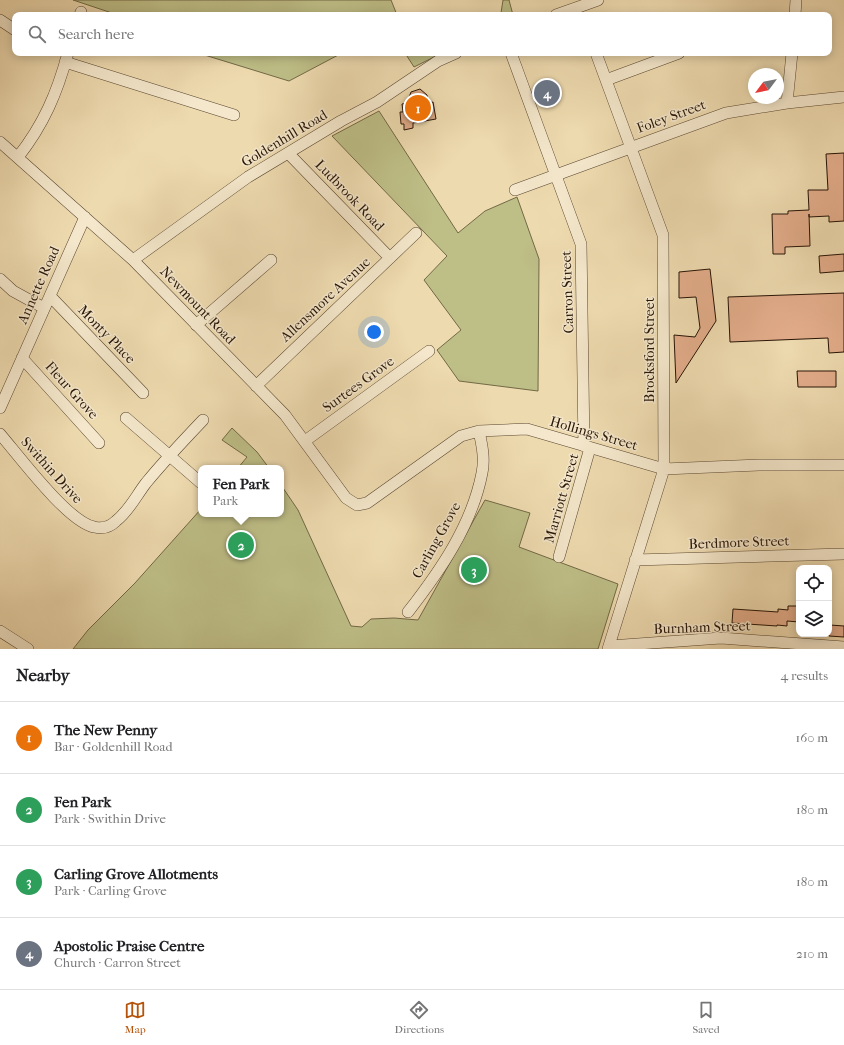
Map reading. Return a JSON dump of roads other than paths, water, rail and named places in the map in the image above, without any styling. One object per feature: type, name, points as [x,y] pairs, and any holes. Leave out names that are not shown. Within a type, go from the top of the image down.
[{"type":"street","points":[[580,11],[598,0]]},
{"type":"street","points":[[795,12],[796,0]]},
{"type":"street","points":[[0,20],[12,28]]},
{"type":"street","name":"Goldenhill Road","points":[[133,260],[248,177],[340,121],[377,102],[438,61],[449,56]]},
{"type":"street","name":"Carron Street","points":[[512,56],[582,244],[587,447]]},
{"type":"street","name":"Brocksford Street","points":[[597,56],[663,235],[664,469],[609,647]]},
{"type":"street","points":[[606,80],[671,56]]},
{"type":"street","points":[[786,103],[792,56]]},
{"type":"street","points":[[18,157],[34,136],[45,118],[67,58],[234,115]]},
{"type":"street","name":"Foley Street","points":[[515,190],[726,113],[786,103],[844,97]]},
{"type":"street","name":"Newmount Road","points":[[0,142],[133,260],[285,415],[346,498],[357,505]]},
{"type":"street","name":"Ludbrook Road","points":[[288,153],[390,258]]},
{"type":"street","name":"Annette Road","points":[[2,402],[86,217]]},
{"type":"street","name":"Allensmore Avenue","points":[[256,386],[416,234]]},
{"type":"street","points":[[196,325],[271,260]]},
{"type":"street","points":[[0,279],[13,291],[44,308]]},
{"type":"street","name":"Monty Place","points":[[50,296],[143,393]]},
{"type":"street","name":"Surtees Grove","points":[[305,441],[429,351]]},
{"type":"street","name":"Fleur Grove","points":[[22,358],[99,443]]},
{"type":"street","points":[[126,418],[198,481]]},
{"type":"street","name":"Swithin Drive","points":[[0,434],[66,510],[80,521],[95,528],[106,527],[116,522],[126,512],[145,484],[203,420]]},
{"type":"street","name":"Hollings Street","points":[[357,505],[367,503],[461,436],[479,431],[527,429],[664,469],[759,465],[844,465]]},
{"type":"street","name":"Carling Grove","points":[[408,612],[432,580],[457,538],[472,507],[482,472],[483,450],[479,431]]},
{"type":"street","name":"Marriott Street","points":[[560,557],[587,447]]},
{"type":"street","name":"Berdmore Street","points":[[635,560],[844,554]]},
{"type":"street","points":[[0,631],[12,645],[28,649]]},
{"type":"street","name":"Burnham Street","points":[[609,647],[721,638],[844,647]]},
{"type":"place","name":"Apostolic Praise Centre","points":[[547,93]]},
{"type":"place","name":"The New Penny","points":[[418,108]]},
{"type":"place","name":"Fen Park","points":[[241,545]]},
{"type":"place","name":"Carling Grove Allotments","points":[[474,570]]}]
